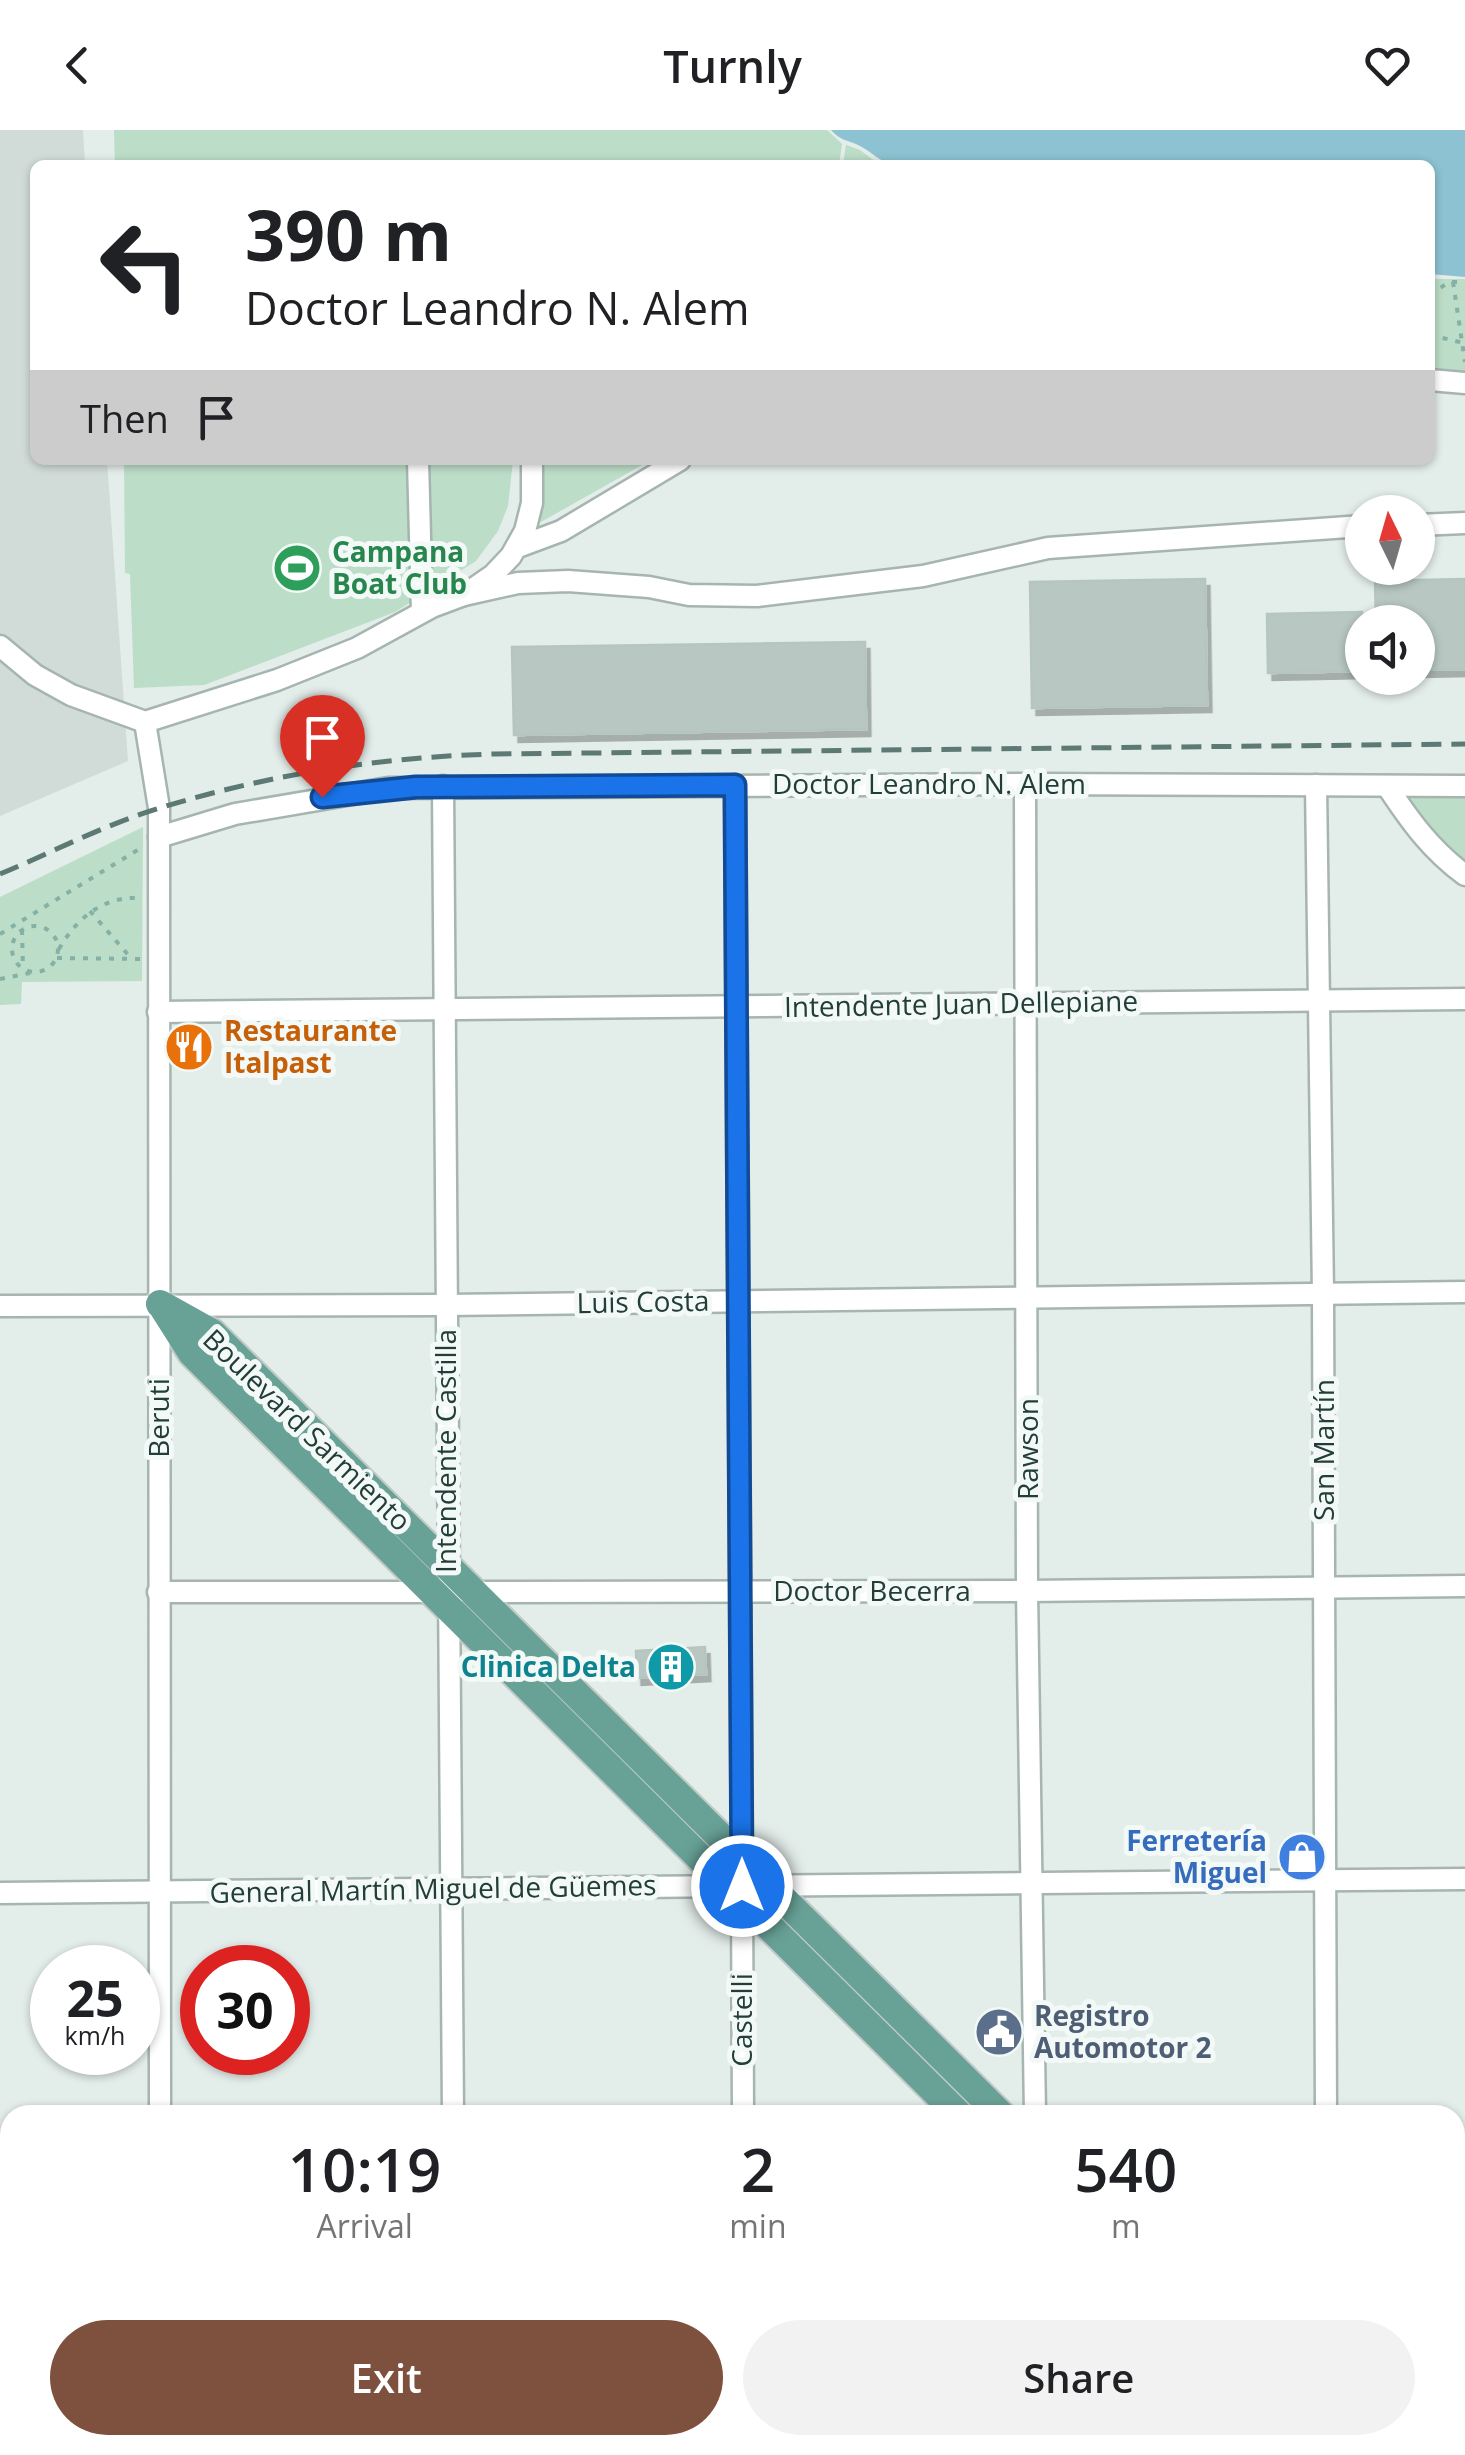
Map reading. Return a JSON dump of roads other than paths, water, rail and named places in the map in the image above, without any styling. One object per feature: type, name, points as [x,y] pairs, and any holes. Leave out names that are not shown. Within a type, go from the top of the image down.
[{"type":"main road","name":"Boulevard Sarmiento","points":[[160,1304],[212,1332],[449,1589],[745,1883],[950,2105]]},
{"type":"main road","name":"Boulevard Sarmiento","points":[[745,1883],[990,2105]]},
{"type":"street","points":[[1435,380],[1465,383]]},
{"type":"street","points":[[418,465],[422,612]]},
{"type":"street","points":[[0,646],[72,696],[145,722],[277,680],[357,648],[464,594],[493,575],[518,547],[532,503],[532,465]]},
{"type":"street","points":[[518,547],[562,531],[672,465]]},
{"type":"street","points":[[1435,524],[1465,523]]},
{"type":"street","points":[[464,594],[518,583],[568,581],[689,594],[757,596],[923,576],[1048,548],[1345,527]]},
{"type":"street","points":[[0,667],[36,674]]},
{"type":"street","name":"Beruti","points":[[145,722],[157,782],[160,837],[160,2105]]},
{"type":"street","name":"Rawson","points":[[1025,784],[1028,1591],[1035,2105]]},
{"type":"street","name":"San Martín","points":[[1316,784],[1323,1294],[1326,2105]]},
{"type":"street","name":"Castelli","points":[[735,785],[745,1883],[743,2105]]},
{"type":"street","name":"Intendente Castilla","points":[[443,786],[453,2105]]},
{"type":"street","points":[[1387,786],[1410,823],[1438,855],[1465,875]]},
{"type":"street","name":"Doctor Leandro N. Alem","points":[[160,837],[235,814],[388,788],[1465,786]]},
{"type":"street","name":"Intendente Juan Dellepiane","points":[[158,1012],[1465,999]]},
{"type":"street","name":"Luis Costa","points":[[0,1306],[445,1305],[1465,1292]]},
{"type":"street","name":"Doctor Becerra","points":[[158,1592],[1465,1586]]},
{"type":"street","name":"General Martín Miguel de Güemes","points":[[0,1893],[1465,1878]]},
{"type":"water","points":[[831,130],[1465,130],[1465,277],[1435,274],[1435,160],[882,160]]},
{"type":"railway","points":[[0,874],[122,821],[204,795],[327,769],[411,759],[495,754],[1465,744]]},
{"type":"place","name":"Campana Boat Club","points":[[297,568]]},
{"type":"place","name":"Restaurante Italpast","points":[[189,1047]]},
{"type":"place","name":"Clinica Delta","points":[[671,1667]]},
{"type":"place","name":"Ferretería Miguel","points":[[1302,1857]]},
{"type":"place","name":"Registro Automotor 2","points":[[999,2032]]}]
